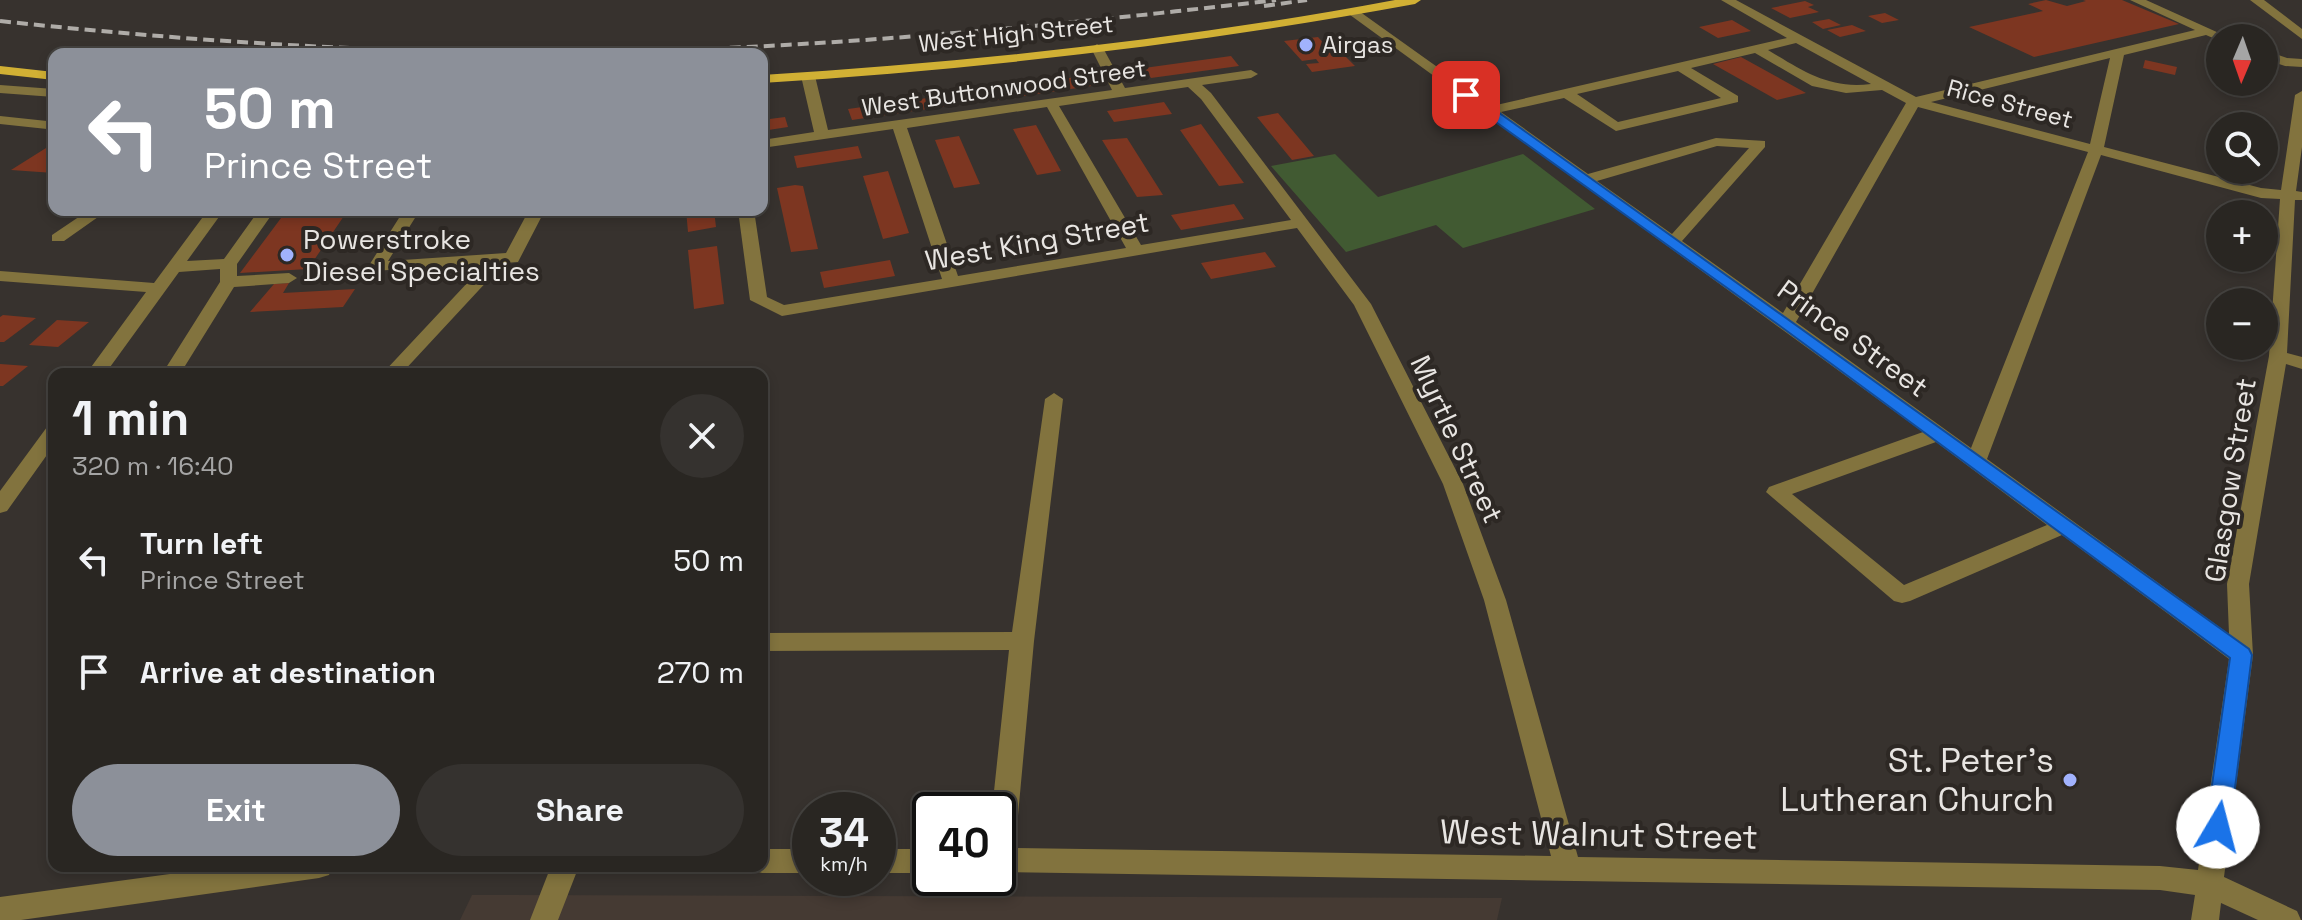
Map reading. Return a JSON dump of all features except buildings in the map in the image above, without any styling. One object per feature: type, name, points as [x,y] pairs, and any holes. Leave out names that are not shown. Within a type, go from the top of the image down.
[{"type":"main road","name":"West High Street","points":[[768,79],[980,62],[1097,48],[1352,12],[1415,0]]},
{"type":"main road","points":[[0,70],[48,75]]},
{"type":"street","points":[[1730,2],[1749,0]]},
{"type":"street","points":[[2136,0],[2206,31]]},
{"type":"street","points":[[2256,0],[2302,35]]},
{"type":"street","name":"Rice Street","points":[[1730,2],[1914,102],[2261,193],[2295,195]]},
{"type":"street","name":"Prince Street","points":[[1352,12],[2241,655]]},
{"type":"street","points":[[1786,323],[1914,102],[2206,31]]},
{"type":"street","points":[[1488,111],[1797,39]]},
{"type":"street","points":[[1097,48],[1121,93]]},
{"type":"street","points":[[1757,48],[1825,88],[1859,91],[1884,86]]},
{"type":"street","points":[[1976,461],[2096,149],[2118,52]]},
{"type":"street","points":[[2278,59],[2302,63]]},
{"type":"street","points":[[1566,93],[1616,127],[1733,99],[1679,66]]},
{"type":"street","points":[[3,90],[22,72]]},
{"type":"street","name":"West Buttonwood Street","points":[[768,143],[1251,74]]},
{"type":"street","points":[[3,90],[48,75]]},
{"type":"street","points":[[808,76],[822,136]]},
{"type":"street","name":"Myrtle Street","points":[[1191,83],[1206,96],[1362,304],[1453,484],[1495,600],[1568,870]]},
{"type":"street","points":[[3,90],[48,93]]},
{"type":"street","name":"Glasgow Street","points":[[2278,356],[2302,95]]},
{"type":"street","points":[[1051,103],[1136,250]]},
{"type":"street","points":[[0,120],[47,125]]},
{"type":"street","points":[[899,125],[952,283]]},
{"type":"street","points":[[1583,180],[1716,142],[1760,144],[1672,243]]},
{"type":"street","points":[[58,238],[91,216]]},
{"type":"street","points":[[99,368],[211,216]]},
{"type":"street","points":[[174,368],[263,216]]},
{"type":"street","points":[[408,216],[376,267],[512,258],[534,216]]},
{"type":"street","name":"West King Street","points":[[747,216],[759,300],[782,311],[1300,223]]},
{"type":"street","points":[[397,368],[499,259]]},
{"type":"street","points":[[173,267],[289,278]]},
{"type":"street","points":[[0,276],[157,288]]},
{"type":"street","points":[[2278,356],[2302,363]]},
{"type":"street","name":"Glasgow Street","points":[[2205,920],[2241,655],[2238,584],[2277,360]]},
{"type":"street","points":[[1006,792],[1022,641],[1054,399]]},
{"type":"street","points":[[1938,434],[1776,492],[1902,595],[2064,526]]},
{"type":"street","points":[[0,506],[48,439]]},
{"type":"street","points":[[768,642],[1022,641]]},
{"type":"street","name":"West Walnut Street","points":[[1016,860],[2160,878],[2210,884],[2287,920]]},
{"type":"street","points":[[768,861],[792,861]]},
{"type":"street","points":[[1,911],[277,872]]},
{"type":"street","points":[[544,920],[563,872]]},
{"type":"shaded area","points":[[472,895],[1502,898],[1497,920],[460,920]]},
{"type":"green space","points":[[1335,154],[1378,197],[1523,154],[1595,209],[1463,248],[1436,225],[1346,252],[1271,166]]},
{"type":"railway","points":[[716,48],[976,31],[1276,0]]},
{"type":"railway","points":[[1264,6],[1307,0]]},
{"type":"railway","points":[[0,21],[119,33],[356,48]]},
{"type":"place","name":"Airgas","points":[[1306,45]]},
{"type":"place","name":"Powerstroke Diesel Specialties","points":[[287,255]]},
{"type":"place","name":"St. Peter's Lutheran Church","points":[[2070,780]]},
{"type":"route","points":[[1466,95],[1786,323],[2241,655],[2218,827]]}]
